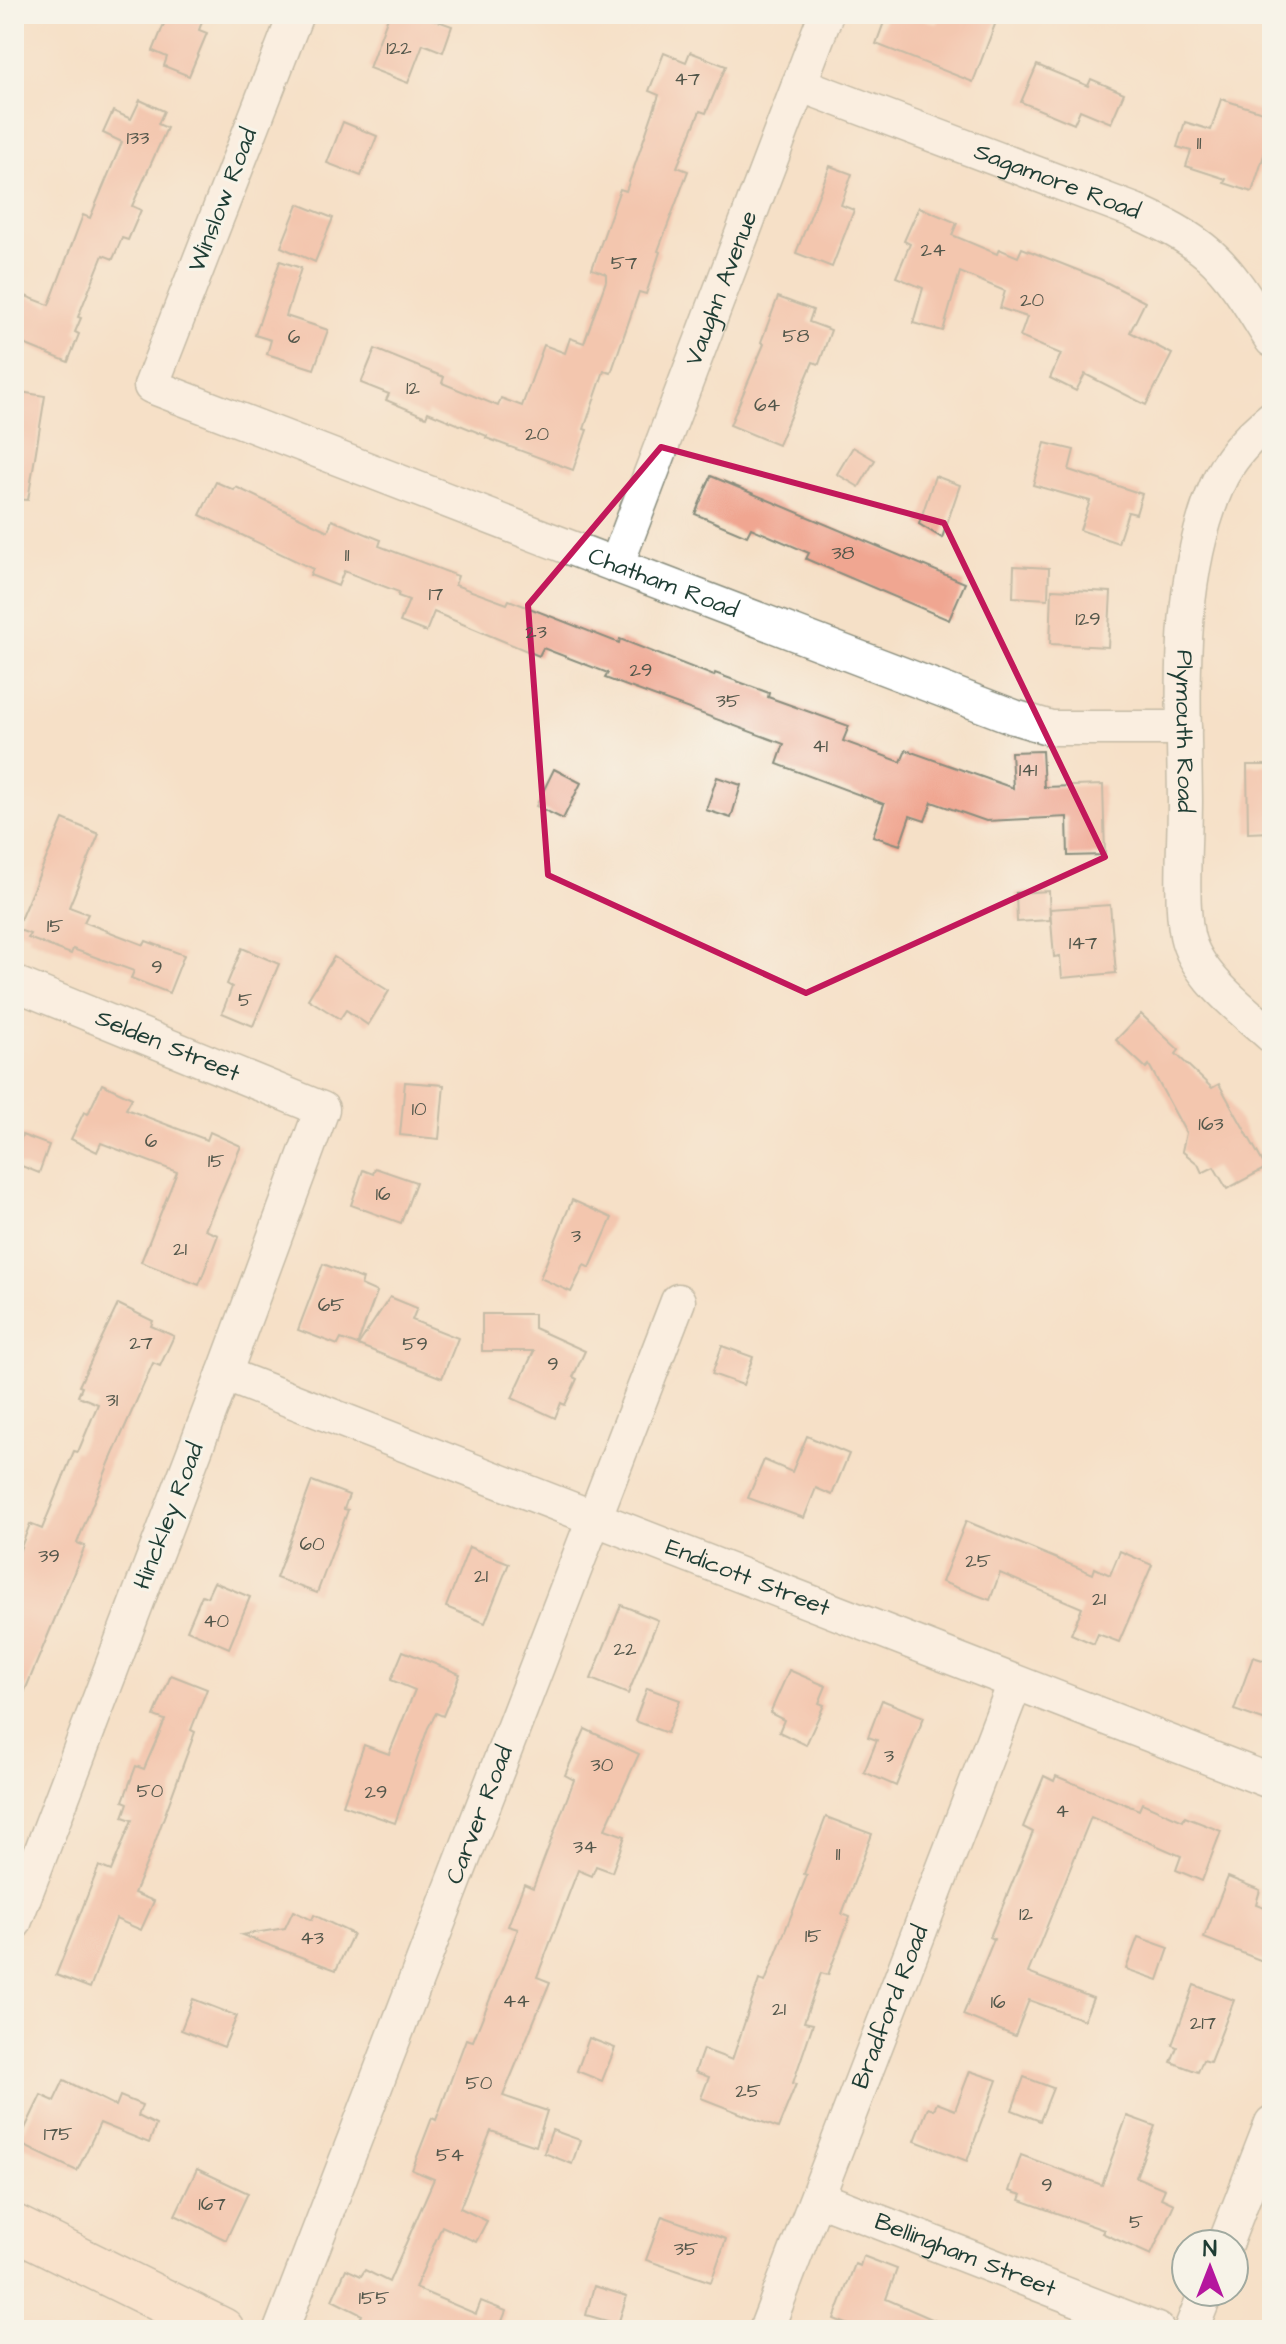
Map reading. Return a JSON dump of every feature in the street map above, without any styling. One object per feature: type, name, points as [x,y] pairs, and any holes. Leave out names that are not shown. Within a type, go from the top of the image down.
[{"type":"street","name":"Winslow Road","points":[[151,386],[296,14]]},
{"type":"street","name":"Vaughn Avenue","points":[[617,563],[826,14]]},
{"type":"street","name":"Sagamore Road","points":[[799,84],[1135,211],[1178,231],[1212,256],[1272,340]]},
{"type":"street","name":"Chatham Road","points":[[151,386],[1014,717],[1051,728],[1184,728]]},
{"type":"street","name":"Plymouth Road","points":[[1272,418],[1251,435],[1219,481],[1200,537],[1188,611],[1184,728],[1188,937],[1208,978],[1272,1036]]},
{"type":"street","name":"Selden Street","points":[[14,983],[322,1109]]},
{"type":"street","name":"Hinckley Road","points":[[14,1923],[322,1109]]},
{"type":"street","name":"Carver Road","points":[[281,2330],[678,1301]]},
{"type":"street","name":"Endicott Street","points":[[224,1374],[1272,1782]]},
{"type":"street","name":"Bradford Road","points":[[766,2330],[1015,1683]]},
{"type":"street","points":[[1231,2228],[1272,2123]]},
{"type":"street","name":"Bellingham Street","points":[[818,2198],[1157,2330]]},
{"type":"street","points":[[15,2229],[222,2330]]},
{"type":"street","points":[[1191,2330],[1200,2308]]},
{"type":"highlighted area","points":[[661,447],[944,523],[1105,857],[806,993],[548,875],[528,605]]},
{"type":"building","points":[[168,14],[205,14],[199,30],[207,33],[189,76],[164,66],[167,57],[153,51]]},
{"type":"building","points":[[389,14],[434,14],[432,19],[452,26],[443,52],[423,44],[408,83],[369,68]]},
{"type":"building","points":[[887,14],[911,14],[937,24],[940,14],[999,14],[973,82],[876,44]]},
{"type":"building","points":[[690,52],[726,66],[706,113],[700,111],[677,167],[688,171],[658,251],[646,294],[639,292],[611,373],[604,371],[573,470],[486,438],[428,412],[426,417],[386,400],[389,394],[361,383],[375,349],[444,377],[442,383],[498,406],[501,398],[522,406],[544,345],[565,353],[570,338],[584,343],[606,281],[606,274],[592,269],[620,189],[626,191],[659,95],[649,91],[664,53],[686,62]]},
{"type":"building","points":[[1037,65],[1088,86],[1091,79],[1124,93],[1111,123],[1080,110],[1074,124],[1021,102]]},
{"type":"building","points":[[1221,99],[1272,115],[1272,151],[1266,149],[1252,192],[1224,183],[1226,179],[1186,166],[1191,151],[1177,147],[1185,122],[1211,130]]},
{"type":"building","points":[[140,100],[164,111],[158,124],[167,128],[132,206],[141,210],[128,240],[122,238],[113,259],[103,255],[78,317],[81,318],[75,332],[79,334],[68,362],[14,340],[14,317],[23,295],[49,305],[83,215],[90,218],[122,142],[103,133],[113,111],[131,119]]},
{"type":"building","points":[[343,122],[377,136],[361,176],[327,163]]},
{"type":"building","points":[[830,166],[852,174],[841,205],[854,210],[832,267],[796,253]]},
{"type":"building","points":[[298,204],[333,218],[315,262],[281,247]]},
{"type":"building","points":[[919,207],[957,223],[952,235],[997,254],[999,249],[1018,257],[1022,248],[1100,279],[1145,302],[1130,332],[1172,354],[1146,405],[1085,374],[1076,391],[1050,378],[1061,354],[1020,337],[1027,317],[1000,308],[1005,291],[960,272],[943,331],[913,323],[923,288],[896,277],[910,244],[904,241]]},
{"type":"building","points":[[280,261],[301,268],[286,316],[328,330],[314,369],[267,354],[271,340],[255,335]]},
{"type":"building","points":[[778,297],[813,310],[809,322],[831,330],[819,364],[813,362],[778,445],[730,425],[764,344],[761,342]]},
{"type":"building","points":[[14,391],[45,396],[28,500],[14,499]]},
{"type":"building","points":[[1045,443],[1074,450],[1069,470],[1142,494],[1136,514],[1128,512],[1118,543],[1080,530],[1090,501],[1033,485]]},
{"type":"building","points":[[853,447],[875,460],[859,487],[837,474]]},
{"type":"building","points":[[711,476],[965,583],[949,620],[806,559],[809,553],[751,528],[747,536],[695,514]]},
{"type":"building","points":[[935,476],[960,485],[942,538],[919,524]]},
{"type":"building","points":[[216,482],[234,490],[236,487],[328,531],[332,520],[381,540],[379,546],[458,576],[455,585],[507,604],[509,600],[619,643],[620,639],[714,676],[715,673],[769,693],[768,697],[849,726],[843,741],[901,762],[906,750],[1013,788],[1011,752],[1042,751],[1044,787],[1103,785],[1105,855],[1068,856],[1067,817],[986,821],[932,802],[925,821],[910,816],[900,845],[873,836],[884,804],[777,764],[784,744],[605,678],[608,673],[543,648],[539,656],[434,612],[426,632],[400,622],[409,600],[398,596],[399,592],[344,571],[338,586],[310,575],[313,569],[200,515]]},
{"type":"building","points":[[1014,566],[1049,568],[1048,599],[1013,597]]},
{"type":"building","points":[[1052,589],[1111,592],[1108,647],[1050,644]]},
{"type":"building","points":[[1247,765],[1272,765],[1272,832],[1248,833]]},
{"type":"building","points":[[554,769],[581,783],[563,819],[536,806]]},
{"type":"building","points":[[717,777],[741,785],[731,818],[706,810]]},
{"type":"building","points":[[63,819],[99,834],[69,907],[88,914],[84,922],[144,945],[146,941],[184,955],[169,993],[131,978],[134,971],[73,949],[71,954],[28,938],[30,934],[16,929]]},
{"type":"building","points":[[1049,891],[1050,920],[1017,922],[1016,893]]},
{"type":"building","points":[[1110,905],[1116,973],[1062,978],[1060,956],[1054,957],[1050,909]]},
{"type":"building","points":[[242,948],[279,964],[253,1026],[222,1013],[232,987],[227,984]]},
{"type":"building","points":[[334,957],[389,991],[368,1025],[346,1010],[340,1019],[308,999]]},
{"type":"building","points":[[1141,1014],[1179,1050],[1176,1054],[1212,1088],[1219,1084],[1266,1168],[1227,1189],[1214,1167],[1202,1173],[1198,1164],[1182,1151],[1186,1133],[1149,1065],[1146,1068],[1116,1040]]},
{"type":"building","points":[[405,1082],[444,1085],[439,1139],[400,1135]]},
{"type":"building","points":[[102,1084],[132,1098],[126,1109],[207,1140],[210,1132],[241,1146],[205,1230],[218,1235],[199,1285],[141,1262],[177,1172],[101,1143],[97,1152],[71,1139],[84,1112],[88,1114]]},
{"type":"building","points":[[22,1135],[49,1145],[39,1173],[14,1163]]},
{"type":"building","points":[[375,1168],[416,1182],[401,1223],[351,1205],[363,1170],[373,1174]]},
{"type":"building","points":[[572,1200],[612,1218],[590,1268],[584,1265],[571,1292],[540,1278]]},
{"type":"building","points":[[323,1264],[363,1279],[361,1285],[377,1292],[357,1345],[341,1339],[338,1345],[298,1330]]},
{"type":"building","points":[[390,1297],[417,1308],[412,1320],[458,1338],[442,1378],[358,1345]]},
{"type":"building","points":[[118,1304],[153,1321],[151,1326],[174,1336],[160,1366],[153,1363],[110,1461],[77,1543],[85,1546],[14,1717],[14,1565],[30,1524],[42,1529],[74,1451],[78,1452],[98,1404],[78,1396],[82,1387],[79,1386]]},
{"type":"building","points":[[482,1314],[534,1314],[534,1328],[585,1351],[573,1377],[577,1379],[555,1418],[512,1398],[534,1351],[482,1351]]},
{"type":"building","points":[[722,1346],[753,1357],[743,1385],[712,1374]]},
{"type":"building","points":[[807,1436],[849,1454],[832,1495],[816,1488],[804,1518],[748,1498],[764,1460],[792,1472]]},
{"type":"building","points":[[312,1481],[349,1495],[344,1509],[348,1510],[317,1593],[276,1578]]},
{"type":"building","points":[[966,1521],[1093,1574],[1095,1568],[1110,1575],[1120,1551],[1152,1565],[1119,1642],[1098,1634],[1094,1644],[1071,1634],[1082,1608],[1000,1573],[990,1600],[942,1582]]},
{"type":"building","points":[[469,1547],[509,1563],[485,1623],[446,1607]]},
{"type":"building","points":[[214,1582],[250,1597],[229,1648],[187,1630],[202,1595],[207,1597]]},
{"type":"building","points":[[621,1605],[658,1620],[628,1694],[591,1679]]},
{"type":"building","points":[[403,1651],[460,1674],[443,1716],[436,1713],[428,1728],[395,1823],[343,1805],[364,1745],[389,1754],[415,1690],[391,1680]]},
{"type":"building","points":[[1253,1657],[1272,1663],[1272,1723],[1234,1710]]},
{"type":"building","points":[[789,1670],[826,1686],[819,1703],[824,1705],[806,1745],[779,1732],[784,1720],[770,1713]]},
{"type":"building","points":[[171,1675],[207,1689],[191,1730],[195,1732],[134,1893],[154,1901],[141,1930],[116,1919],[90,1988],[56,1975],[99,1866],[111,1871],[132,1820],[123,1817],[128,1803],[123,1801],[136,1766],[144,1769],[165,1720],[154,1716]]},
{"type":"building","points":[[647,1688],[680,1700],[667,1733],[635,1721]]},
{"type":"building","points":[[882,1700],[924,1717],[896,1786],[864,1772],[877,1740],[868,1737]]},
{"type":"building","points":[[585,1729],[639,1754],[605,1829],[625,1836],[612,1872],[596,1866],[592,1876],[578,1870],[537,1977],[550,1982],[503,2096],[547,2111],[536,2146],[491,2131],[460,2208],[487,2221],[476,2242],[442,2226],[415,2288],[476,2314],[481,2301],[506,2311],[501,2324],[514,2330],[376,2330],[359,2322],[362,2315],[332,2300],[346,2269],[361,2276],[365,2270],[389,2282],[434,2179],[412,2170],[432,2118],[436,2120],[466,2039],[473,2041],[518,1929],[508,1926],[524,1884],[533,1888],[574,1780],[565,1775]]},
{"type":"building","points":[[1044,1776],[1054,1781],[1056,1776],[1139,1810],[1142,1803],[1183,1821],[1185,1817],[1221,1831],[1202,1881],[1176,1870],[1181,1856],[1091,1817],[1028,1973],[1093,1998],[1084,2020],[1029,2000],[1015,2036],[963,2015],[994,1939],[990,1937],[1033,1832],[1023,1827]]},
{"type":"building","points":[[826,1817],[872,1834],[842,1914],[850,1917],[828,1975],[821,1973],[804,2022],[813,2024],[793,2083],[796,2084],[778,2128],[701,2098],[709,2077],[695,2072],[703,2049],[732,2060],[759,1980],[765,1982]]},
{"type":"building","points":[[1228,1877],[1260,1890],[1256,1904],[1272,1910],[1272,1944],[1265,1962],[1204,1938]]},
{"type":"building","points":[[293,1911],[312,1920],[314,1915],[353,1934],[336,1970],[242,1935],[285,1928]]},
{"type":"building","points":[[1138,1937],[1169,1948],[1158,1980],[1126,1969]]},
{"type":"building","points":[[1194,1985],[1234,2000],[1210,2062],[1203,2060],[1198,2072],[1171,2062],[1177,2047],[1172,2045]]},
{"type":"building","points":[[193,1999],[237,2016],[224,2047],[181,2030]]},
{"type":"building","points":[[589,2038],[615,2048],[602,2081],[577,2071]]},
{"type":"building","points":[[970,2071],[997,2080],[967,2161],[915,2141],[928,2108],[934,2110],[937,2103],[955,2110]]},
{"type":"building","points":[[1024,2077],[1053,2088],[1040,2121],[1012,2110]]},
{"type":"building","points":[[64,2080],[116,2106],[120,2096],[142,2105],[138,2116],[156,2125],[149,2143],[100,2123],[77,2171],[18,2143],[41,2095],[54,2101]]},
{"type":"building","points":[[1127,2116],[1155,2126],[1136,2177],[1165,2189],[1161,2198],[1174,2204],[1151,2255],[1102,2233],[1104,2230],[1020,2200],[1022,2195],[1009,2191],[1021,2155],[1102,2185]]},
{"type":"building","points":[[552,2130],[580,2140],[572,2164],[544,2153]]},
{"type":"building","points":[[197,2169],[248,2193],[226,2240],[175,2215]]},
{"type":"building","points":[[662,2216],[726,2239],[711,2282],[646,2260]]},
{"type":"building","points":[[863,2256],[897,2269],[886,2299],[957,2330],[862,2330],[834,2319],[855,2264],[860,2266]]},
{"type":"building","points":[[594,2286],[627,2296],[618,2324],[586,2315]]}]
